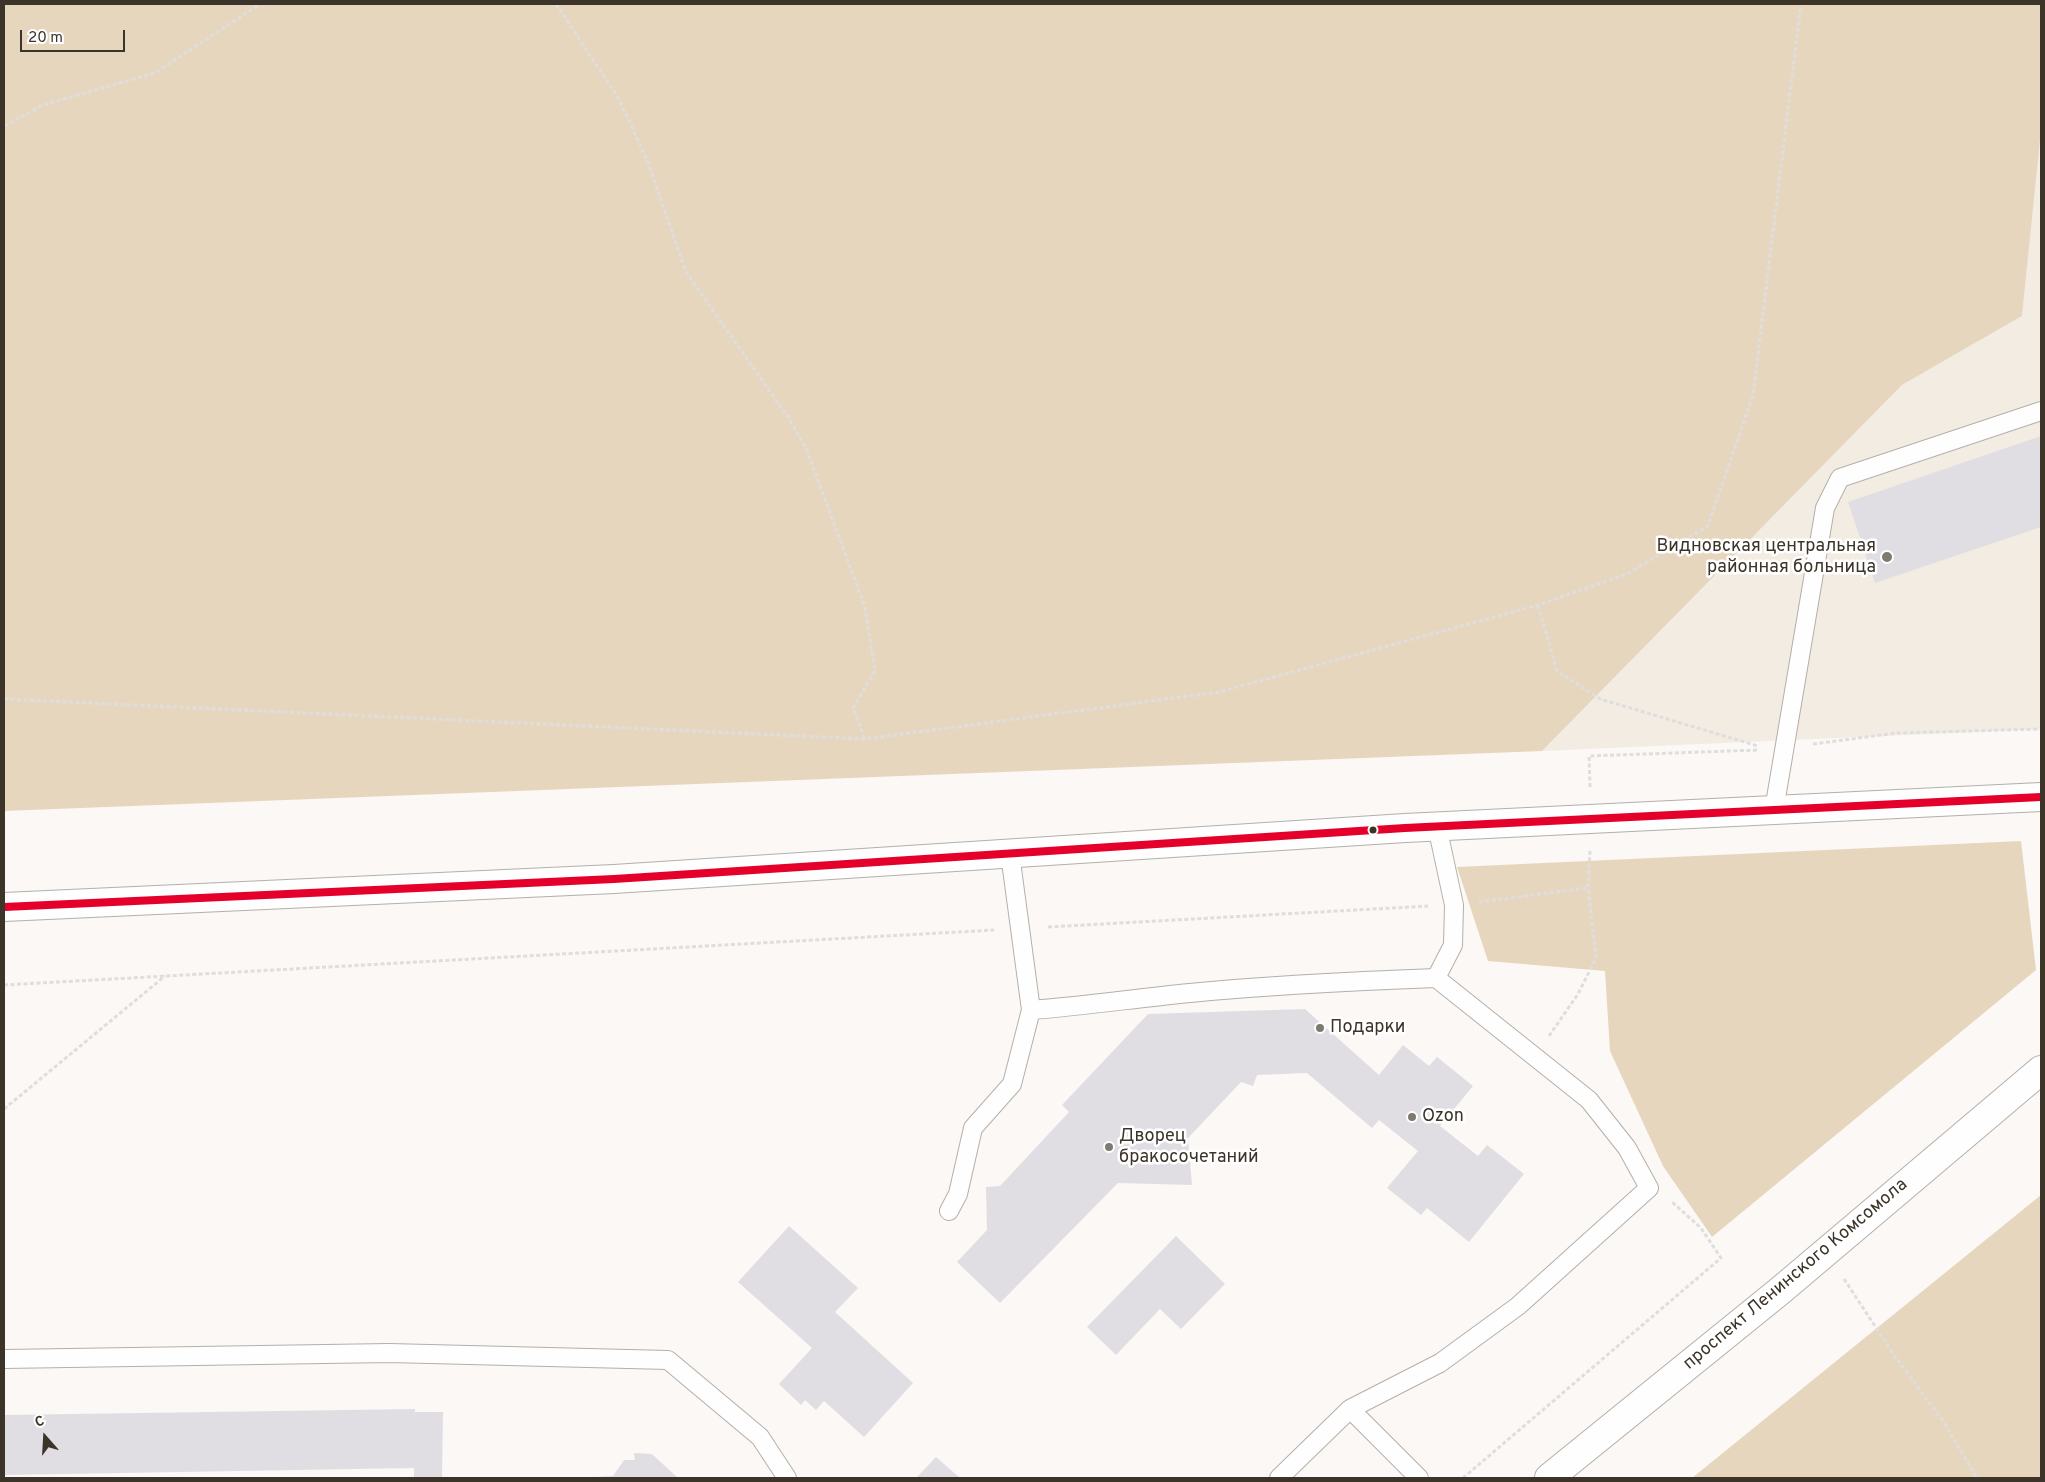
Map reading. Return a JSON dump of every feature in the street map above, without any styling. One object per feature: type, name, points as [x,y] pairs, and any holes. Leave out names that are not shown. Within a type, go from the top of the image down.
[{"type":"street","points":[[4,907],[614,879],[1437,826],[2041,798]]},
{"type":"street","name":"проспект Ленинского Комсомола","points":[[1549,1478],[1826,1252],[2041,1070]]},
{"type":"lane","points":[[1774,810],[1825,508],[1840,478],[2041,411]]},
{"type":"lane","points":[[1436,978],[1452,945],[1454,905],[1437,826]]},
{"type":"lane","points":[[949,1211],[958,1194],[973,1128],[1012,1084],[1032,1010],[1010,854]]},
{"type":"lane","points":[[1032,1010],[1099,1005],[1188,993],[1321,982],[1436,978],[1536,1055],[1589,1100],[1627,1148],[1649,1188],[1518,1306],[1440,1363],[1350,1409],[1279,1478]]},
{"type":"lane","points":[[4,1359],[389,1353],[668,1360],[760,1437],[787,1478]]},
{"type":"lane","points":[[1350,1409],[1419,1478]]},
{"type":"path","points":[[4,126],[43,105],[155,73],[260,4]]},
{"type":"path","points":[[556,4],[617,96],[646,157],[686,272],[788,417],[806,448],[865,607],[875,671],[853,708],[865,739]]},
{"type":"path","points":[[4,699],[865,739],[1219,692],[1538,605],[1627,574],[1708,526],[1754,395],[1801,4]]},
{"type":"path","points":[[1538,605],[1557,671],[1600,699],[1771,750],[1896,733],[2041,729]]},
{"type":"path","points":[[4,985],[1454,905],[1588,888],[1596,958],[1578,994],[1536,1055]]},
{"type":"path","points":[[4,1109],[166,976]]},
{"type":"path","points":[[1463,1478],[1721,1258],[1701,1228],[1680,1208],[1649,1188]]},
{"type":"path","points":[[1826,1252],[1894,1355],[1943,1421],[1977,1478]]},
{"type":"shaded area","points":[[4,4],[2041,4],[2041,131],[2022,316],[1902,385],[1542,751],[4,811]]},
{"type":"shaded area","name":"Видновская центральная районная больница","points":[[2041,131],[2041,729],[1542,751],[1902,385],[2022,316]]},
{"type":"shaded area","points":[[2021,841],[2036,970],[1712,1237],[1663,1166],[1610,1051],[1605,971],[1488,961],[1457,867]]},
{"type":"shaded area","points":[[2041,1195],[2041,1478],[1692,1478]]},
{"type":"building","points":[[2041,436],[2041,527],[1875,583],[1848,502]]},
{"type":"building","points":[[1305,1009],[1379,1075],[1403,1045],[1429,1066],[1437,1057],[1473,1086],[1440,1126],[1478,1156],[1487,1145],[1524,1174],[1469,1242],[1427,1208],[1421,1215],[1387,1188],[1418,1151],[1379,1120],[1372,1128],[1307,1073],[1257,1075],[1253,1086],[1241,1082],[1188,1138],[1192,1185],[1118,1183],[1000,1303],[957,1262],[987,1230],[986,1187],[1000,1186],[1069,1112],[1062,1105],[1148,1014]]},
{"type":"building","points":[[789,1226],[858,1288],[835,1312],[913,1383],[864,1437],[824,1401],[816,1410],[805,1400],[801,1405],[779,1384],[812,1348],[738,1282]]},
{"type":"building","points":[[1176,1236],[1225,1284],[1181,1329],[1160,1309],[1116,1355],[1087,1327]]},
{"type":"building","points":[[415,1409],[415,1412],[443,1412],[442,1478],[414,1478],[414,1468],[4,1475],[4,1415]]},
{"type":"building","points":[[634,1453],[652,1454],[678,1478],[580,1478],[613,1476],[624,1460],[635,1460]]},
{"type":"building","points":[[936,1457],[960,1478],[916,1478]]},
{"type":"transit line","points":[[4,907],[614,879],[1405,828],[2041,797]]},
{"type":"place","name":"Видновская центральная районная больница","points":[[1887,557]]},
{"type":"place","name":"Подарки","points":[[1320,1028]]},
{"type":"place","name":"Ozon","points":[[1412,1117]]},
{"type":"place","name":"Дворец бракосочетаний","points":[[1109,1147]]}]
